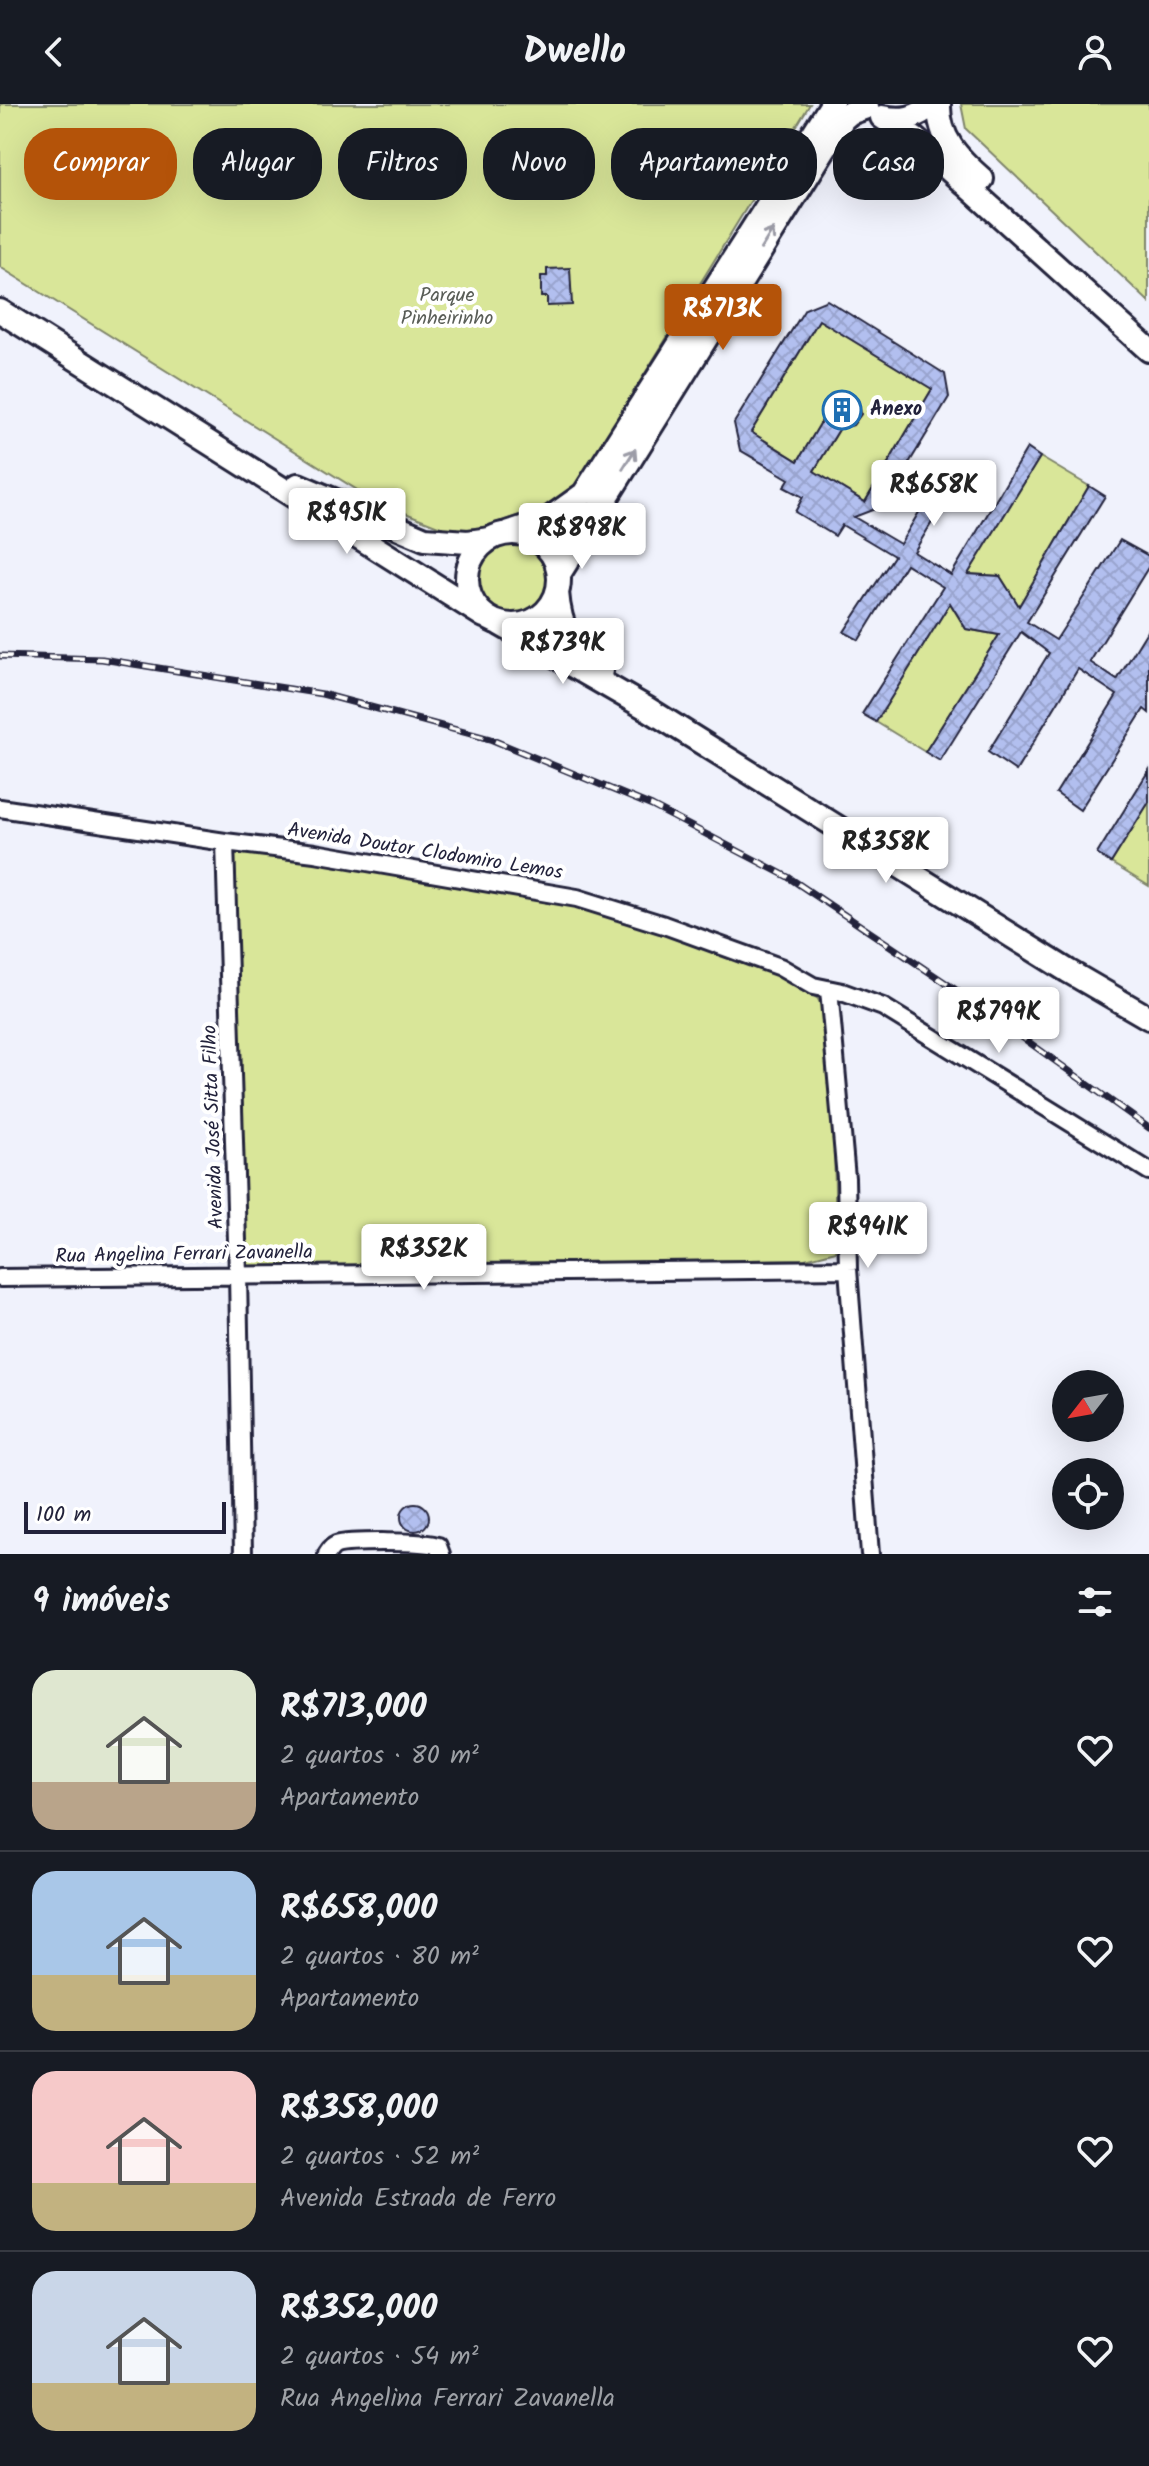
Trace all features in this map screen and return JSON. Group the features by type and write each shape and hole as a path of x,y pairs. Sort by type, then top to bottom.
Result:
{"main road":[{"path":"832,104 584,494 549,519 498,536 476,550 468,567 467,585 472,602 492,620 518,625 536,620 549,608 558,583 843,119 850,113 871,109 899,120 916,116 932,104"},
{"path":"939,104 944,138 960,160 1149,330"},
{"path":"871,109 915,139 1149,350"},
{"path":"0,311 492,620 648,709 1068,971 1149,1018"},
{"path":"234,457 425,539 468,542 525,534 541,543 553,556 559,616 568,639 648,709"}],"street":[{"name":"Avenida Doutor Clodomiro Lemos","path":"0,808 315,853 577,898 619,909 780,967 813,986 883,1007 1149,1171"},
{"name":"Avenida José Sitta Filho","path":"225,842 243,1554"},
{"path":"829,990 846,1178 848,1269 870,1554"},
{"name":"Rua Angelina Ferrari Zavanella","path":"0,1278 848,1269"},
{"path":"327,1554 330,1549 342,1544 418,1542 438,1546 441,1554"}],"green space":[{"name":"Parque Pinheirinho","path":"0,104 810,104 795,128 611,128 611,200 751,200 573,491 547,506 483,527 451,531 375,501 0,267"},
{"path":"961,104 1149,104 1149,302 966,129"},
{"path":"819,320 932,389 865,502 814,471 840,428 853,425 861,414 858,400 847,392 832,394 824,405 824,417 798,461 751,432"},
{"path":"1040,457 1089,486 1019,606 1000,576 968,574"},
{"path":"512,541 526,544 538,552 546,564 549,578 546,592 538,604 526,612 512,615 498,612 486,604 478,592 475,578 478,564 486,552 498,544"},
{"path":"950,603 966,629 999,635 925,752 876,722"},
{"path":"1149,802 1149,886 1111,863"},
{"path":"232,848 313,857 611,910 792,980 818,999 824,1012 834,1138 836,1251 805,1259 242,1268"}],"building":[{"path":"570,268 572,305 547,306 547,297 541,297 541,276 547,276 547,269"},
{"path":"827,300 945,374 949,397 883,506 854,517 900,544 937,482 951,491 914,552 951,575 1027,448 1040,457 968,574 1000,576 1019,606 1089,486 1105,496 1027,622 1056,640 1120,540 1149,556 1149,566 1090,662 1117,680 1149,628 1149,713 1144,709 1080,810 1056,793 1117,695 1078,669 1016,771 988,752 1049,653 1021,632 940,761 925,752 999,635 966,629 950,603 876,722 862,714 943,587 906,564 859,640 844,632 894,556 842,525 835,536 795,512 803,497 784,487 789,479 740,450 734,423 805,309","holes":["819,320 932,389 865,502 814,471 840,428 853,425 861,414 858,400 847,392 832,394 824,405 824,417 798,461 751,432"]},
{"path":"1149,770 1149,802 1111,863 1097,854"},
{"path":"415,1503 425,1507 429,1517 425,1527 415,1531 405,1527 401,1517 405,1507"}],"railway":[{"path":"0,656 102,659 322,694 490,739 652,806 788,877 956,990 1149,1128"}],"place":[{"name":"Anexo","path":"842,410"}]}
